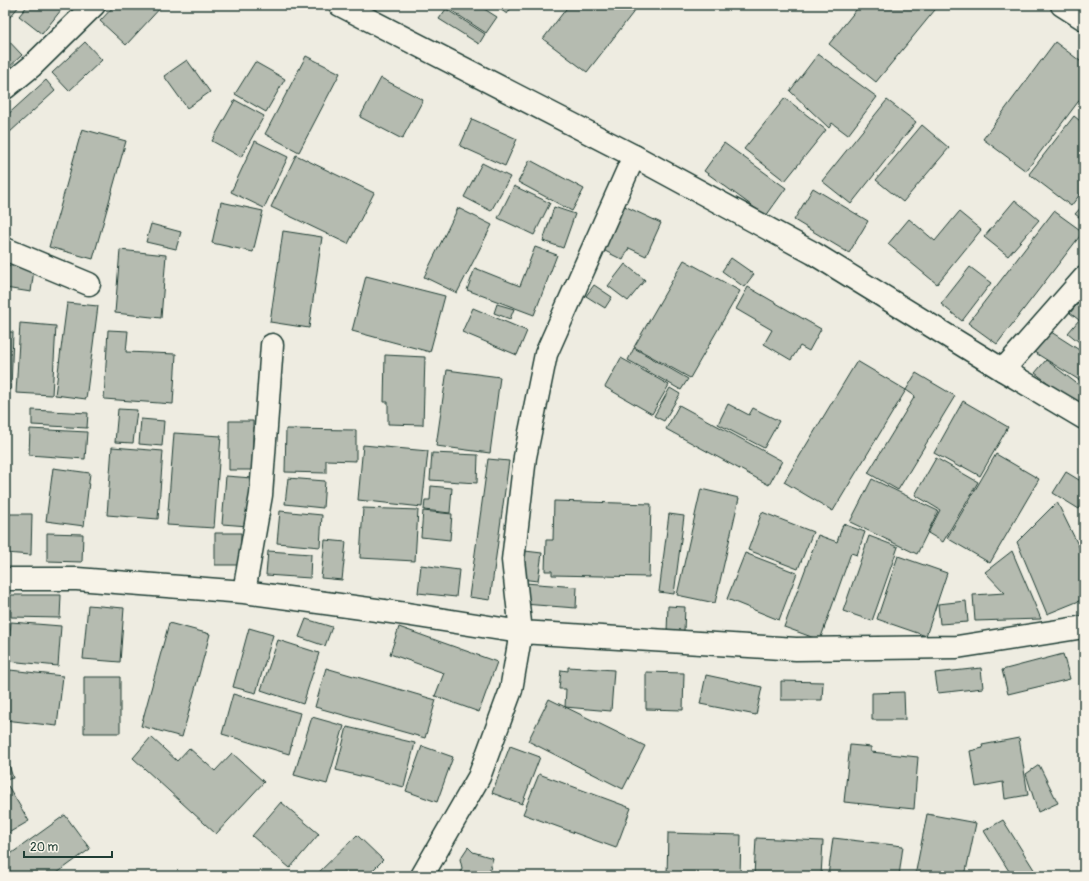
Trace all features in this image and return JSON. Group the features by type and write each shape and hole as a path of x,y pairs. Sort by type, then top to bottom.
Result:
{"street":[{"path":"5,88 32,66 94,5"},
{"path":"340,5 362,10 813,253 1084,418"},
{"path":"1062,5 1084,19"},
{"path":"423,875 479,776 511,690 521,632 513,560 525,457 546,354 634,156"},
{"path":"5,248 89,284"},
{"path":"1003,370 1084,278"},
{"path":"244,592 261,495 272,345"},
{"path":"5,580 78,580 244,592 406,614 521,632 796,649 957,647 1084,627"}],"building":[{"path":"5,5 20,5 5,23"},
{"path":"28,5 65,5 42,34 19,16"},
{"path":"115,5 163,5 126,45 100,21"},
{"path":"447,5 478,5 497,17 486,33 446,7"},
{"path":"494,5 513,5 507,14"},
{"path":"569,5 639,5 587,72 543,39"},
{"path":"860,5 939,5 876,82 829,44"},
{"path":"446,9 485,34 479,44 439,19"},
{"path":"5,37 22,55 5,71"},
{"path":"85,42 102,60 69,91 52,73"},
{"path":"1055,42 1084,64 1084,94 1026,171 983,139"},
{"path":"818,54 877,97 848,135 832,123 829,128 790,91"},
{"path":"306,56 340,73 299,152 265,134"},
{"path":"187,60 210,92 187,108 164,76"},
{"path":"255,62 285,79 266,112 235,94"},
{"path":"381,78 423,100 402,139 360,117"},
{"path":"46,80 55,91 9,133 5,129 5,117"},
{"path":"785,98 826,130 785,181 744,149"},
{"path":"235,100 264,116 241,157 212,141"},
{"path":"887,100 916,122 851,204 822,181"},
{"path":"1074,116 1084,124 1084,189 1071,206 1029,174"},
{"path":"472,119 517,139 505,166 460,146"},
{"path":"922,125 949,148 903,202 876,180"},
{"path":"82,129 126,141 93,259 49,247"},
{"path":"255,141 288,157 264,208 231,192"},
{"path":"724,143 786,188 766,216 704,171"},
{"path":"296,155 374,193 348,244 271,207"},
{"path":"530,160 584,189 572,211 518,182"},
{"path":"482,163 510,177 491,211 464,197"},
{"path":"514,186 550,203 534,235 498,218"},
{"path":"813,188 868,221 849,253 794,220"},
{"path":"1015,200 1039,220 1008,256 984,237"},
{"path":"221,202 263,211 253,252 212,243"},
{"path":"618,203 661,223 646,256 629,248 623,260 597,247"},
{"path":"1084,204 1084,221 1075,214"},
{"path":"554,207 575,214 563,248 543,241"},
{"path":"458,208 492,225 457,293 424,277"},
{"path":"1054,211 1083,232 997,344 968,323"},
{"path":"959,212 981,230 937,284 888,244 909,219 935,241"},
{"path":"151,224 181,232 176,249 146,242"},
{"path":"283,231 322,237 309,328 270,322"},
{"path":"535,247 557,255 534,315 467,290 475,268 520,286"},
{"path":"120,250 166,255 161,318 115,313"},
{"path":"731,258 754,274 744,287 722,271"},
{"path":"684,260 740,291 690,378 634,347"},
{"path":"625,264 645,280 628,301 608,286"},
{"path":"5,265 34,269 31,292 5,288"},
{"path":"970,267 991,283 962,321 941,304"},
{"path":"366,276 445,296 430,352 352,331"},
{"path":"594,285 612,297 605,308 586,296"},
{"path":"748,287 821,329 809,351 800,346 791,360 764,344 772,330 736,309"},
{"path":"1084,296 1084,346 1068,333 1079,320 1070,313"},
{"path":"67,303 98,306 86,399 55,395"},
{"path":"497,304 514,309 510,319 494,313"},
{"path":"473,308 527,331 517,355 462,332"},
{"path":"20,323 56,326 52,395 16,393"},
{"path":"108,330 128,331 126,352 176,354 173,404 104,399"},
{"path":"1048,330 1084,353 1084,383 1034,352"},
{"path":"5,332 13,332 11,390 5,389"},
{"path":"634,348 688,379 681,390 628,360"},
{"path":"385,355 425,357 423,425 388,424 388,402 384,402"},
{"path":"621,358 669,385 652,414 605,387"},
{"path":"1046,360 1084,389 1084,402 1080,407 1035,373"},
{"path":"857,361 906,390 833,511 784,482"},
{"path":"447,370 500,377 490,453 436,446"},
{"path":"916,373 955,396 898,490 868,473 915,396 906,390"},
{"path":"670,388 680,394 664,421 654,416"},
{"path":"963,401 1008,427 980,476 962,466 961,468 934,453"},
{"path":"728,404 749,415 753,408 779,421 764,448 718,424"},
{"path":"679,405 782,461 769,485 666,429"},
{"path":"118,409 137,410 133,443 115,442"},
{"path":"32,410 88,413 87,428 32,425"},
{"path":"141,419 164,421 162,446 139,444"},
{"path":"229,421 253,421 253,470 229,470"},
{"path":"30,429 87,432 85,459 29,455"},
{"path":"286,429 356,430 356,461 326,460 326,473 285,472"},
{"path":"174,433 221,436 214,528 167,525"},
{"path":"363,445 428,451 422,507 358,500"},
{"path":"112,447 163,451 158,519 107,515"},
{"path":"432,453 478,455 477,483 430,480"},
{"path":"996,454 1039,479 990,563 947,538"},
{"path":"936,458 978,482 943,542 928,533 940,510 915,495"},
{"path":"488,459 509,461 490,600 469,597"},
{"path":"53,468 90,473 84,526 46,521"},
{"path":"1066,472 1084,483 1084,500 1079,509 1053,493"},
{"path":"226,476 252,478 248,526 222,524"},
{"path":"288,478 325,481 323,508 285,504"},
{"path":"872,479 938,511 917,554 850,522"},
{"path":"431,486 452,488 450,513 424,510 425,500 430,500"},
{"path":"701,489 739,498 715,603 677,595"},
{"path":"554,501 651,504 649,577 552,575 552,571 545,571 546,540 553,540"},
{"path":"1057,502 1084,557 1084,599 1047,614 1017,542"},
{"path":"363,508 418,510 415,561 360,558"},
{"path":"280,511 322,515 320,547 277,543"},
{"path":"423,511 452,514 450,540 421,537"},
{"path":"762,512 813,532 798,569 748,550"},
{"path":"5,514 32,514 31,555 5,553"},
{"path":"669,514 684,516 674,594 659,592"},
{"path":"843,524 865,532 857,555 851,553 820,640 784,627 818,535 837,542"},
{"path":"47,533 83,534 82,562 47,561"},
{"path":"215,533 241,533 241,565 215,565"},
{"path":"869,536 898,547 872,621 843,611"},
{"path":"325,540 346,542 342,580 321,578"},
{"path":"268,551 311,554 310,578 266,575"},
{"path":"525,551 542,553 538,581 520,579"},
{"path":"1012,551 1041,619 975,621 973,595 1005,593 985,572"},
{"path":"745,553 797,573 779,620 727,599"},
{"path":"898,556 947,573 926,636 877,619"},
{"path":"421,565 459,570 456,597 418,593"},
{"path":"525,583 577,587 576,608 523,604"},
{"path":"11,595 61,595 60,618 11,617"},
{"path":"966,601 968,622 940,624 938,604"},
{"path":"88,605 124,608 120,662 83,659"},
{"path":"668,606 685,607 684,631 667,631"},
{"path":"306,619 332,627 325,646 299,637"},
{"path":"11,622 61,626 58,666 8,661"},
{"path":"169,623 210,634 182,737 141,726"},
{"path":"399,627 497,662 479,712 435,696 444,673 390,654"},
{"path":"249,628 273,635 256,693 233,687"},
{"path":"278,640 319,653 303,704 261,690"},
{"path":"1063,654 1070,679 1008,694 1002,670"},
{"path":"568,667 614,670 611,711 565,707 566,689 559,689 561,670 568,671"},
{"path":"326,668 436,700 425,738 315,707"},
{"path":"981,668 983,688 938,693 935,673"},
{"path":"10,670 63,676 57,726 5,720"},
{"path":"646,672 684,673 683,710 646,709"},
{"path":"706,675 762,687 756,715 700,704"},
{"path":"84,677 120,677 120,733 84,733"},
{"path":"781,681 823,682 822,700 781,700"},
{"path":"904,692 905,720 872,720 872,693"},
{"path":"233,694 300,713 289,754 222,734"},
{"path":"549,699 645,746 623,789 528,741"},
{"path":"312,717 344,726 327,784 294,775"},
{"path":"347,727 415,743 404,787 336,770"},
{"path":"151,737 177,761 189,748 215,771 232,753 264,782 216,834 133,758"},
{"path":"1019,738 1028,795 1005,799 1003,782 976,787 970,751 983,748 982,745"},
{"path":"850,745 871,747 871,752 918,757 914,809 844,802"},
{"path":"422,746 453,757 437,802 406,791"},
{"path":"510,746 540,757 522,804 492,793"},
{"path":"5,752 13,778 5,780"},
{"path":"1039,765 1058,803 1038,812 1026,774"},
{"path":"539,774 631,808 616,848 523,814"},
{"path":"8,786 29,821 5,835 5,788"},
{"path":"281,802 319,834 290,868 252,836"},
{"path":"927,814 976,823 965,876 915,876"},
{"path":"65,815 90,849 53,876 5,876 5,858"},
{"path":"1003,820 1038,876 1012,876 984,831"},
{"path":"668,833 741,835 740,876 667,876"},
{"path":"357,835 383,860 367,876 315,876"},
{"path":"756,838 823,841 821,876 754,876"},
{"path":"833,838 903,846 899,876 828,876"},
{"path":"468,847 473,852 493,858 488,876 459,876 462,868 460,859"}]}
